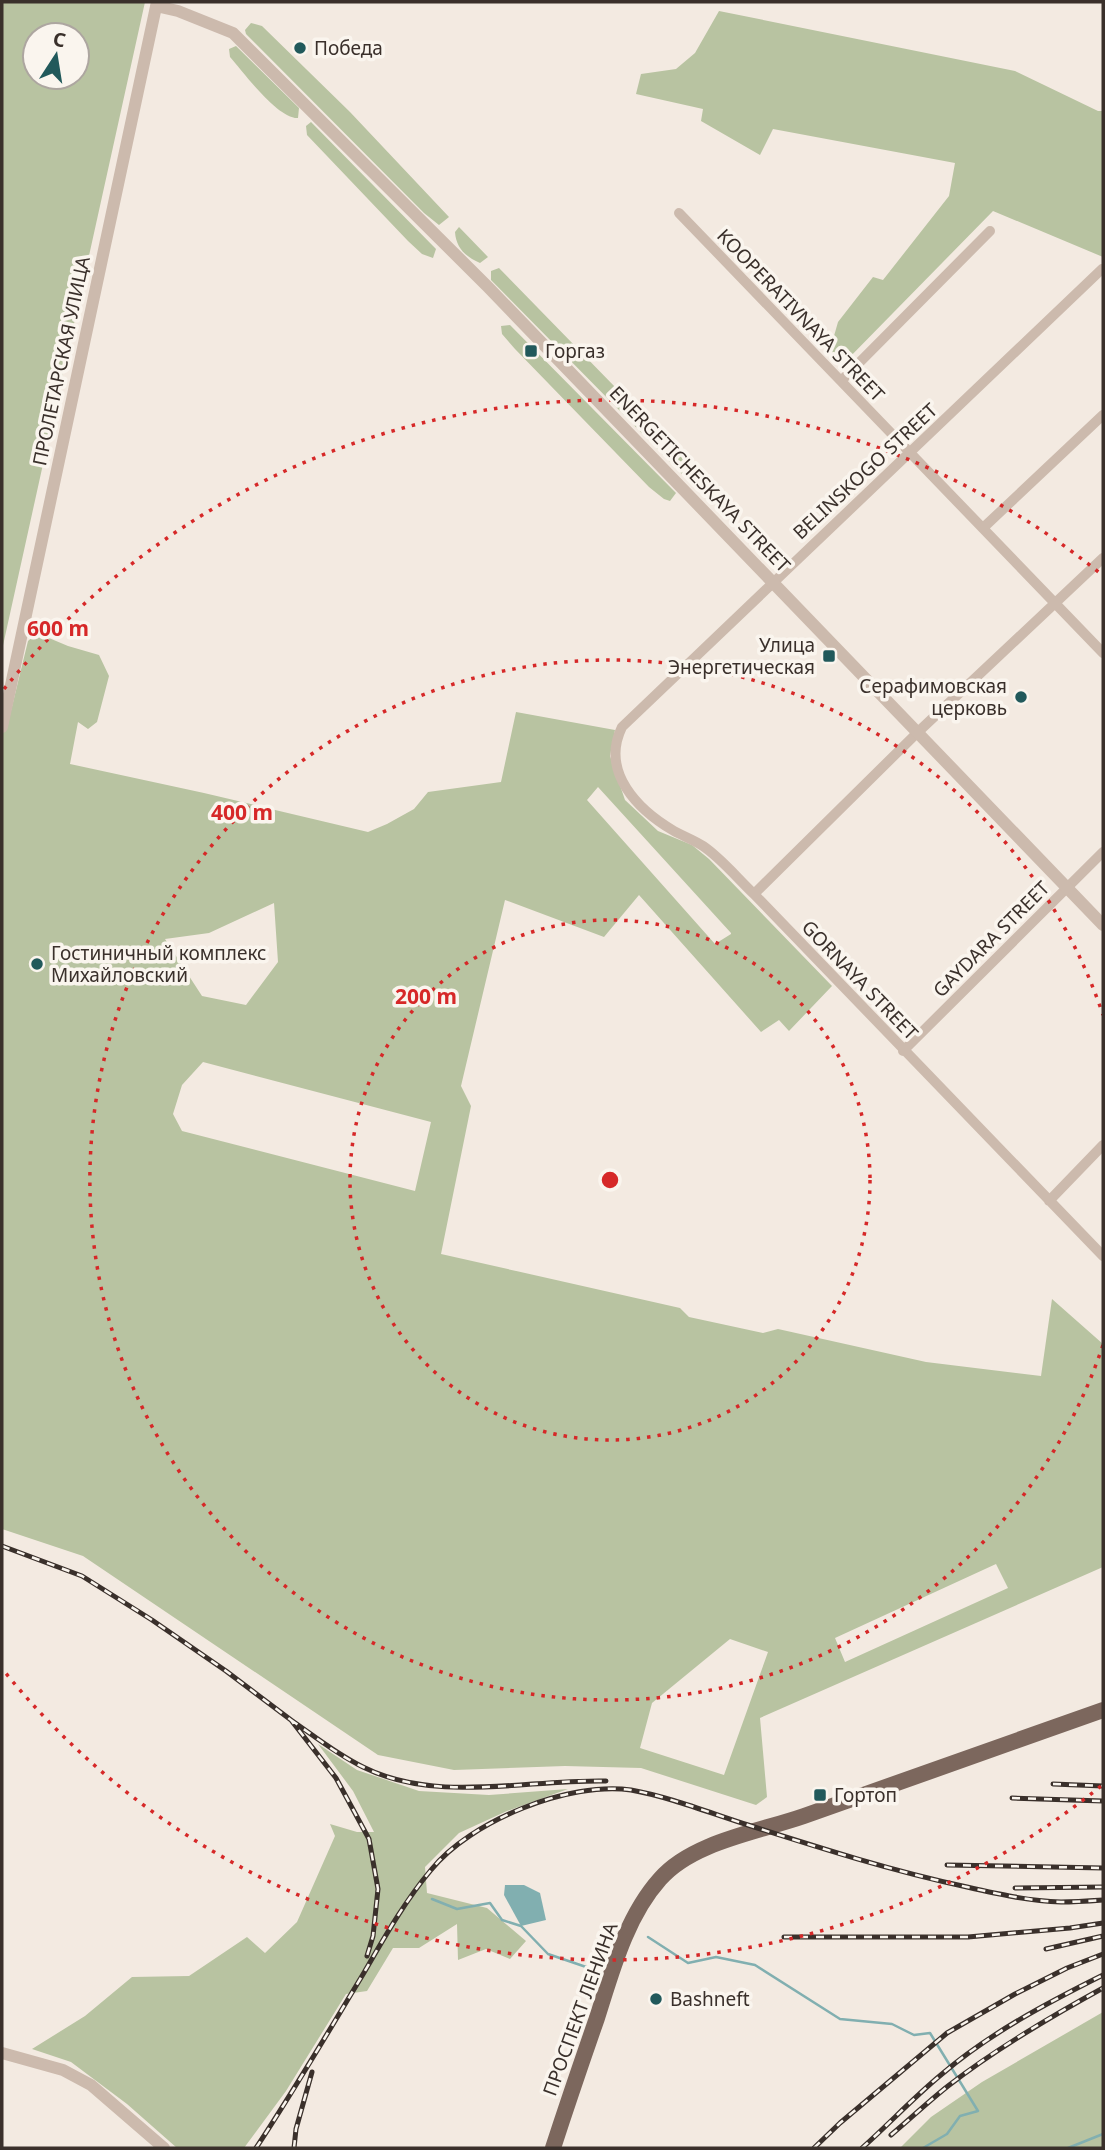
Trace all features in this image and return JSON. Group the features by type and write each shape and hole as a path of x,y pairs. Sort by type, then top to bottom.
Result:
{"main road":[{"name":"ПРОСПЕКТ ЛЕНИНА","path":"553,2148 615,1962 628,1931 647,1895 674,1866 693,1854 1103,1710"}],"street":[{"name":"ENERGETICHESKAYA STREET","path":"157,4 233,33 488,287 1103,925"},
{"name":"ПРОЛЕТАРСКАЯ УЛИЦА","path":"2,727 157,4"},
{"name":"KOOPERATIVNAYA STREET","path":"679,213 1103,653"},
{"path":"841,381 990,231"},
{"name":"BELINSKOGO STREET","path":"622,727 1102,269"},
{"path":"983,528 1103,415"},
{"path":"754,894 918,732 1103,558"},
{"name":"GORNAYA STREET","path":"622,727 617,738 617,766 625,788 642,808 673,830 704,846 754,894 1103,1256"},
{"name":"GAYDARA STREET","path":"903,1051 1103,852"},
{"path":"1049,1201 1103,1145"},
{"path":"2,2053 63,2070 91,2085 164,2148"}],"green space":[{"path":"2,2 145,2 2,650"},
{"path":"719,11 1015,71 1103,111 1103,257 993,211 843,364 830,350 838,322 873,277 883,280 949,196 955,163 773,129 760,155 701,121 703,109 636,94 641,74 676,69 695,53"},
{"path":"251,23 262,26 350,112 449,217 439,225 424,213 246,34 245,30"},
{"path":"236,46 299,108 298,118 281,111 252,84 230,57 229,49"},
{"path":"311,122 436,249 433,258 422,254 408,241 307,135 306,126"},
{"path":"459,227 488,257 480,263 463,251 457,243 455,232"},
{"path":"499,268 695,469 690,478 683,475 491,280 491,271"},
{"path":"510,325 676,493 670,501 649,487 515,349 502,334 501,326"},
{"path":"37,633 99,655 109,676 97,722 88,729 78,722 70,764 368,832 414,809 428,792 501,782 516,712 615,730 610,756 625,800 658,831 692,845 709,859 832,986 789,1031 779,1020 761,1032 639,895 604,937 505,900 461,1086 471,1106 441,1254 680,1308 689,1317 763,1333 778,1329 926,1362 1041,1376 1052,1299 1103,1344 1103,1567 760,1718 767,1797 756,1805 641,1768 565,1766 454,1770 378,1755 83,1556 2,1529 2,726 7,727 28,641","holes":["598,787 731,934 715,944 587,800","274,903 278,962 246,1005 202,996 165,939 209,933","203,1062 431,1122 415,1191 182,1131 173,1114 182,1085","996,1564 1008,1588 845,1662 835,1638","730,1639 768,1652 724,1775 640,1748 652,1703"]},
{"path":"318,1744 357,1770 419,1791 489,1795 568,1789 507,1811 459,1833 425,1867 427,1893 487,1908 526,1941 510,1959 486,1949 458,1960 457,1924 419,1948 393,1948 367,1991 346,1994 286,2091 244,2148 177,2148 127,2104 71,2062 32,2049 85,2016 132,1977 189,1976 247,1937 265,1953 297,1922 335,1836 330,1824 357,1832 374,1832 353,1791"},
{"path":"1103,2012 1103,2148 900,2148 931,2117 982,2082"}],"water":[{"path":"505,1885 524,1885 540,1893 546,1920 521,1926 504,1895"}],"waterway":[{"path":"432,1899 457,1909 490,1903 502,1920 521,1926 548,1954 592,1969"},
{"path":"648,1937 688,1963 716,1957 755,1965 840,2019 892,2024 914,2035 930,2033 978,2111 960,2116 947,2134 923,2148"},
{"path":"1068,2148 1103,2134"}],"railway":[{"path":"2,1546 82,1576 152,1620 291,1720 336,1778 369,1839 378,1889 373,1936 367,1956"},
{"path":"291,1720 363,1767 391,1778 421,1785 483,1787 606,1781"},
{"path":"1053,1784 1103,1786"},
{"path":"256,2148 394,1922 431,1870 448,1852 470,1836 522,1808 551,1798 606,1789 631,1790 675,1801 856,1859 939,1881 1037,1900 1103,1900"},
{"path":"1012,1798 1103,1801"},
{"path":"947,1865 1103,1868"},
{"path":"1015,1888 1103,1887"},
{"path":"784,1937 968,1937 1103,1923"},
{"path":"1046,1949 1103,1936"},
{"path":"814,2148 947,2033 1015,1994 1067,1968 1103,1954"},
{"path":"862,2148 960,2059 999,2032 1103,1975"},
{"path":"891,2135 948,2086 985,2059 1103,1988"},
{"path":"294,2148 296,2129 312,2072"}],"place":[{"name":"Победа","path":"300,48"},
{"name":"Горгаз","path":"531,351"},
{"name":"Улица Энергетическая","path":"829,656"},
{"name":"Серафимовская церковь","path":"1021,697"},
{"name":"Гостиничный комплекс Михайловский","path":"37,964"},
{"name":"Гортоп","path":"820,1795"},
{"name":"Bashneft","path":"656,1999"}]}
